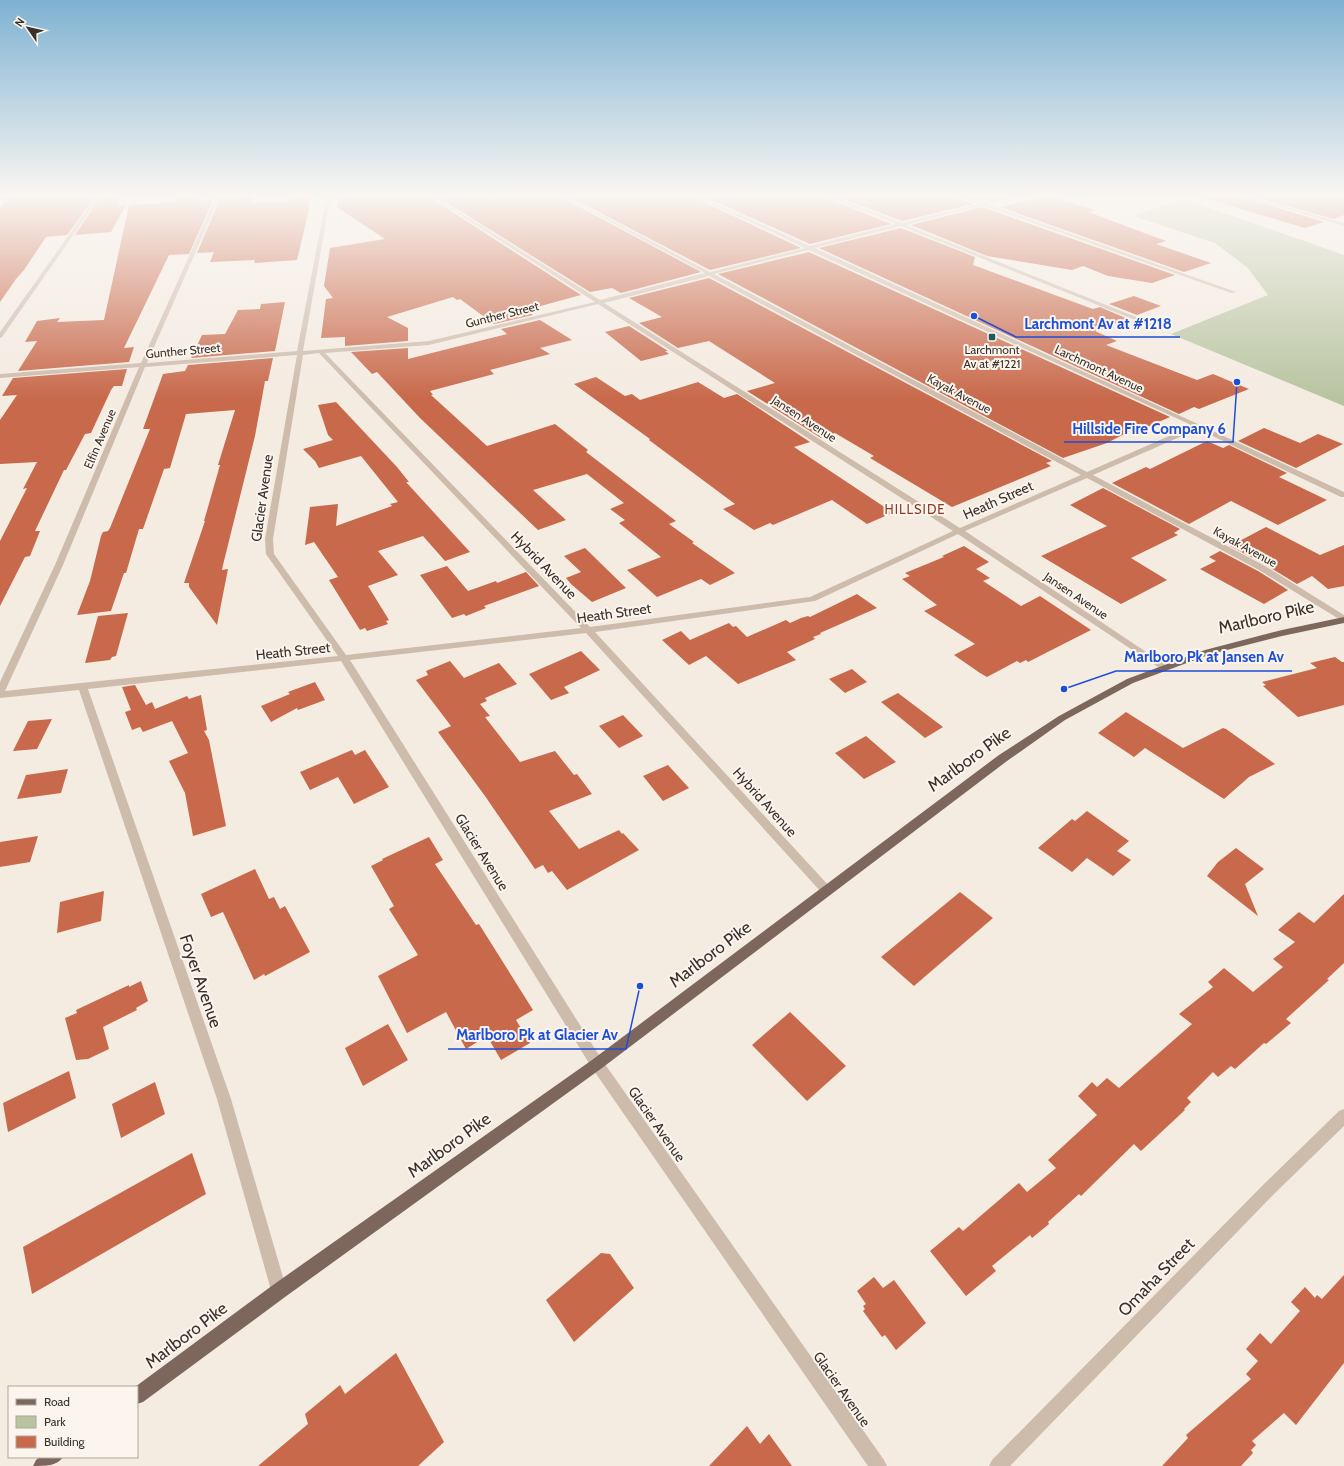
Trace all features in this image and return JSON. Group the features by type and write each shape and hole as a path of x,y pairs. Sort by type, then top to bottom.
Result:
{"main road":[{"name":"Marlboro Pike","path":"138,1395 279,1291 597,1064 1002,758 1062,718 1130,681 1208,652 1344,619"},
{"path":"42,1466 53,1458"}],"street":[{"path":"0,336 30,296 52,262"},
{"name":"Elfin Avenue","path":"0,694 59,565 143,365 189,262"},
{"name":"Glacier Avenue","path":"317,262 300,353 269,548 270,554 344,658 597,1064 878,1466"},
{"name":"Jansen Avenue","path":"537,262 959,531 1164,668"},
{"name":"Kayak Avenue","path":"689,262 1262,568 1344,619"},
{"name":"Gunther Street","path":"0,376 429,343 600,302 750,262"},
{"name":"Larchmont Avenue","path":"843,262 1344,495"},
{"path":"996,262 1157,327"},
{"path":"1149,262 1233,292"},
{"name":"Hybrid Avenue","path":"320,351 588,630 826,890"},
{"name":"Heath Street","path":"0,694 344,658 588,630 812,599 959,531 1198,426"},
{"name":"Foyer Avenue","path":"82,685 224,1099 279,1291"},
{"name":"Omaha Street","path":"998,1466 1270,1188 1344,1116"}],"green space":[{"path":"1241,262 1344,262 1344,406 1171,334 1268,295 1248,268"}],"building":[{"path":"0,262 29,262 16,279 0,302"},
{"path":"117,262 165,262 124,348 134,347 129,362 18,371 37,341 25,342 37,321 60,318 57,322 104,320"},
{"path":"328,262 530,262 581,295 526,310 533,315 494,324 460,299 457,300 453,297 387,317 408,328 408,341 345,346 345,337 321,338 326,299 333,298 324,286"},
{"path":"543,262 683,262 701,272 621,293 612,288 590,292"},
{"path":"695,262 741,262 710,270"},
{"path":"766,262 832,262 1170,417 1136,432 1132,430 1107,443 1063,458 718,274"},
{"path":"850,262 974,262 973,265 1093,309 1100,307 1128,319 1095,331 1117,341 1106,345 1197,380 1213,374 1249,389 1199,409 1194,407 1179,414"},
{"path":"1026,262 1139,262 1175,275 1152,283 1108,276 1083,266 1072,270"},
{"path":"1157,262 1211,263 1184,272"},
{"path":"709,278 1052,461 1046,463 1051,466 952,507 870,458 874,456 835,433 832,434 828,432 821,438 747,391 775,383 709,341 678,348 639,323 662,317 629,298"},
{"path":"1134,296 1161,306 1137,315 1109,304"},
{"path":"285,302 275,351 191,358 202,335 225,334 238,310 260,309 261,304"},
{"path":"540,320 572,340 540,348 550,354 490,370 494,374 430,391 433,395 431,395 487,446 555,424 588,450 586,452 676,521 669,524 694,542 692,543 735,573 710,585 701,579 657,597 627,570 661,557 619,523 625,520 610,509 624,503 587,474 533,490 566,520 538,530 420,418 377,372 372,374 351,352 408,348 408,359 507,334 501,329"},
{"path":"629,326 668,351 665,351 669,354 641,361 605,332"},
{"path":"273,358 268,381 265,381 255,436 223,565 222,570 228,569 217,625 189,587 189,583 184,583 205,521 220,465 218,465 235,410 186,414 170,468 164,469 143,529 139,529 126,573 124,573 111,611 77,615 90,581 101,536 103,532 108,531 110,528 150,429 143,429 163,374 185,371 188,365"},
{"path":"127,369 122,386 114,386 111,390 91,433 85,434 66,470 64,470 35,531 40,531 30,556 25,557 0,606 0,541 27,488 23,489 37,462 0,464 0,420 17,395 2,396 13,378"},
{"path":"596,377 625,396 632,394 640,400 698,382 724,398 737,394 810,442 794,447 892,513 867,524 832,500 773,525 770,523 754,530 723,509 735,504 649,440 650,439 574,384"},
{"path":"336,402 397,467 409,482 406,482 470,552 445,561 423,536 378,551 398,575 368,586 389,620 386,621 388,624 367,631 365,628 360,630 329,580 338,577 314,542 305,545 310,507 338,504 336,526 392,506 390,504 398,502 361,456 319,468 315,461 303,449 333,440 328,435 318,405"},
{"path":"1264,428 1300,443 1318,434 1343,444 1296,468 1238,441"},
{"path":"1207,441 1223,448 1229,445 1287,473 1279,477 1327,500 1278,525 1231,501 1189,524 1112,483 1146,467 1150,469"},
{"path":"1103,488 1180,529 1174,533 1178,535 1131,558 1167,580 1121,604 1041,556 1107,526 1070,505"},
{"path":"1266,527 1320,555 1344,545 1344,586 1328,589 1312,576 1297,584 1266,565 1230,546"},
{"path":"964,546 989,562 976,569 990,578 983,581 1021,606 1040,596 1091,630 1028,662 1026,660 1020,663 1017,661 987,677 980,673 954,655 975,644 924,611 937,605 902,579 910,576 905,573 944,557 942,556"},
{"path":"585,548 626,588 592,602 571,584 566,578 581,572 564,556"},
{"path":"1220,551 1258,571 1288,590 1264,604 1200,569 1216,561 1209,557"},
{"path":"447,566 468,591 496,581 497,583 526,572 539,586 484,606 486,608 466,616 464,614 452,618 420,575"},
{"path":"857,594 877,608 820,633 821,634 813,637 815,639 787,652 796,660 738,684 706,656 689,665 662,640 681,631 690,640 729,623 733,627 736,626 747,637 786,620 790,623 801,618 808,616 810,617"},
{"path":"128,613 116,656 112,657 110,660 85,663 98,616"},
{"path":"581,651 600,670 564,687 569,693 551,700 529,674"},
{"path":"1335,657 1344,662 1344,705 1298,717 1263,686 1266,685 1262,682 1317,668 1310,663"},
{"path":"450,661 464,678 499,663 517,684 485,698 487,701 480,704 490,716 485,717 520,762 555,751 574,775 577,774 592,794 549,811 579,849 619,830 639,850 567,890 552,871 548,873 543,865 535,869 485,796 438,732 451,726 416,680 428,675 426,671"},
{"path":"852,669 867,682 845,693 829,679"},
{"path":"315,682 325,700 298,710 297,708 271,722 261,706 290,694 288,692"},
{"path":"135,685 146,705 152,702 155,709 187,696 189,699 201,695 207,730 204,731 209,740 226,826 193,836 185,793 169,761 188,753 172,721 143,732 140,727 132,730 125,712 131,710 122,687"},
{"path":"898,693 943,727 925,738 881,702"},
{"path":"1126,712 1183,748 1223,728 1226,729 1275,764 1249,777 1224,799 1145,748 1134,757 1098,733"},
{"path":"623,715 643,736 619,748 599,726"},
{"path":"52,719 37,749 13,751 28,721"},
{"path":"866,736 896,762 864,779 835,753"},
{"path":"352,750 355,755 365,750 389,787 354,804 338,777 310,790 300,772"},
{"path":"668,765 689,788 663,801 643,776"},
{"path":"68,769 61,793 17,799 26,775"},
{"path":"1087,811 1129,841 1117,851 1131,860 1113,876 1087,858 1072,872 1038,848 1072,819 1075,821"},
{"path":"38,836 30,862 0,867 0,842"},
{"path":"429,837 443,860 435,864 476,925 479,924 533,1010 516,1020 530,1043 501,1060 487,1036 466,1049 446,1012 407,1033 378,976 418,955 389,909 394,906 371,866 383,860 382,859"},
{"path":"1236,848 1264,869 1245,884 1258,916 1207,876 1218,862"},
{"path":"255,869 269,899 274,897 280,909 285,906 310,952 265,976 264,974 254,980 223,912 211,917 201,894"},
{"path":"104,891 101,921 57,933 60,902"},
{"path":"960,892 993,918 914,986 881,957"},
{"path":"1344,894 1344,963 1327,979 1329,980 1286,1019 1291,1023 1266,1044 1264,1043 1235,1069 1231,1066 1218,1077 1213,1072 1187,1098 1191,1102 1184,1109 1185,1110 1141,1151 1134,1144 1081,1196 1079,1194 1048,1222 1049,1224 1032,1238 1030,1235 992,1266 996,1271 966,1296 930,1251 959,1227 963,1231 1019,1183 1027,1192 1056,1168 1048,1160 1097,1115 1078,1096 1092,1082 1097,1087 1107,1078 1119,1088 1192,1024 1179,1014 1213,987 1208,982 1224,968 1253,992 1283,967 1273,959 1295,942 1278,930 1299,912 1314,923"},
{"path":"141,981 148,1001 136,1008 137,1010 103,1027 109,1049 88,1059 76,1060 65,1018 77,1013 76,1010 129,985 129,987"},
{"path":"790,1012 846,1066 807,1101 752,1045"},
{"path":"388,1024 408,1060 363,1086 345,1048"},
{"path":"69,1071 76,1098 8,1132 3,1103"},
{"path":"155,1082 165,1114 121,1138 112,1104"},
{"path":"192,1153 206,1194 32,1294 23,1247"},
{"path":"601,1253 610,1254 634,1288 574,1342 546,1300"},
{"path":"1344,1275 1344,1363 1296,1425 1284,1413 1252,1441 1256,1445 1251,1450 1253,1453 1241,1466 1162,1466 1188,1438 1186,1435 1251,1379 1246,1374 1258,1361 1246,1349 1260,1333 1271,1344 1300,1311 1291,1302 1305,1287 1315,1298 1317,1295 1322,1299"},
{"path":"874,1277 883,1288 894,1280 926,1323 896,1350 885,1335 882,1337 863,1311 865,1309 863,1306 866,1304 857,1291"},
{"path":"396,1353 444,1442 418,1466 258,1466 308,1424 305,1414 340,1385 345,1394"},
{"path":"747,1426 760,1444 769,1434 792,1466 709,1466"}],"place":[{"name":"Larchmont Av at #1218","path":"974,316"},
{"name":"Larchmont Av at #1221","path":"992,337"},
{"name":"Hillside Fire Company 6","path":"1237,382"},
{"name":"Marlboro Pk at Jansen Av","path":"1064,689"},
{"name":"Marlboro Pk at Glacier Av","path":"640,986"}],"district":[{"name":"HILLSIDE","path":"915,509"}]}
